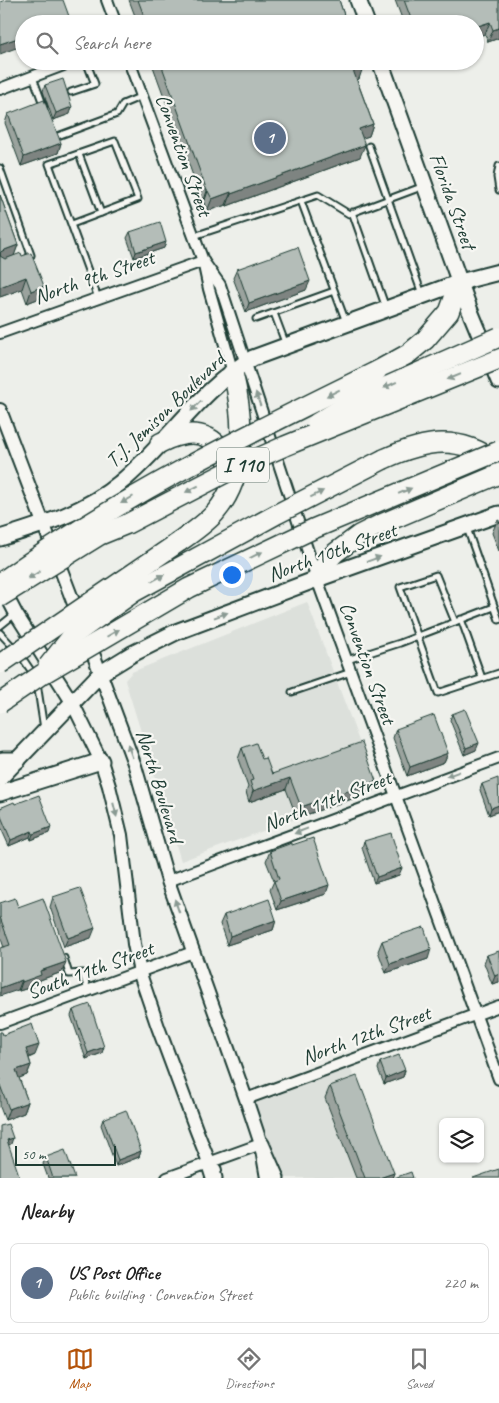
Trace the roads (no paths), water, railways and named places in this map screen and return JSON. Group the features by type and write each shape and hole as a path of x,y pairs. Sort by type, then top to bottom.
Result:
{"highway":[{"path":"0,583 106,512 134,496 408,354 425,340 449,312 460,282"},
{"path":"258,458 354,401 499,337"},
{"name":"I 110","path":"0,597 100,535 128,524 200,485 258,458 499,359"},
{"path":"0,664 179,542 216,512 232,483 238,460 241,431 238,396 239,368"},
{"path":"160,443 184,433 206,437 214,441 225,454 230,466 232,483"},
{"path":"40,675 72,636 134,592 277,514 384,459 419,445 440,442 452,443 475,450 499,464"},
{"path":"0,703 40,675 189,588 313,529 499,451"},
{"path":"317,579 335,552 353,539 378,525 499,474"}],"main road":[{"path":"358,0 364,15"},
{"name":"Florida Street","path":"383,70 460,282 499,381"},
{"path":"460,282 499,272"},
{"name":"T.J. Jemison Boulevard","path":"7,536 85,507 107,494 126,478 204,398 239,368 287,345 460,282"},
{"name":"North 10th Street","path":"0,778 101,673 132,654 176,632 499,514"},
{"path":"0,762 3,760 18,760"},
{"path":"0,793 101,761"},
{"path":"261,1144 276,1178"},
{"path":"209,1162 214,1178"}],"street":[{"path":"107,0 113,15"},
{"path":"0,89 51,70"},
{"name":"Convention Street","path":"132,70 203,261 209,289 352,672 499,1080"},
{"name":"Convention Street","path":"203,261 220,285 239,368"},
{"name":"North 9th Street","path":"0,332 203,261"},
{"name":"North Boulevard","path":"0,410 135,766 168,881 261,1144 267,1178"},
{"path":"0,583 16,614 72,702 101,761 121,835 134,944 140,972 165,1049 209,1162 220,1178"},
{"name":"North 11th Street","path":"168,881 396,794 499,758"},
{"name":"South 11th Street","path":"0,1023 193,952"},
{"name":"North 12th Street","path":"246,1099 499,1006"},
{"path":"167,1178 261,1144"}],"lane":[{"path":"71,92 95,84 90,70"},
{"path":"33,77 46,112"},
{"path":"52,128 55,137 117,114 123,104 142,96"},
{"path":"72,224 138,199 114,141 50,164 98,298"},
{"path":"369,146 422,295"},
{"path":"79,154 100,213"},
{"path":"499,166 497,177 499,190"},
{"path":"0,168 31,254 24,258"},
{"path":"194,236 318,195 349,214 425,186"},
{"path":"301,201 346,323"},
{"path":"352,212 386,308"},
{"path":"256,319 334,291"},
{"path":"274,313 287,345"},
{"path":"466,526 499,620"},
{"path":"454,622 436,575 400,587 438,693 499,673"},
{"path":"347,660 494,607"},
{"path":"0,626 16,614"},
{"path":"462,619 482,678"},
{"path":"0,633 27,663 34,676 40,699 44,732"},
{"path":"292,692 352,672"},
{"path":"62,953 69,974 83,973 88,991"}],"place":[{"name":"US Post Office","path":"270,138"}]}
